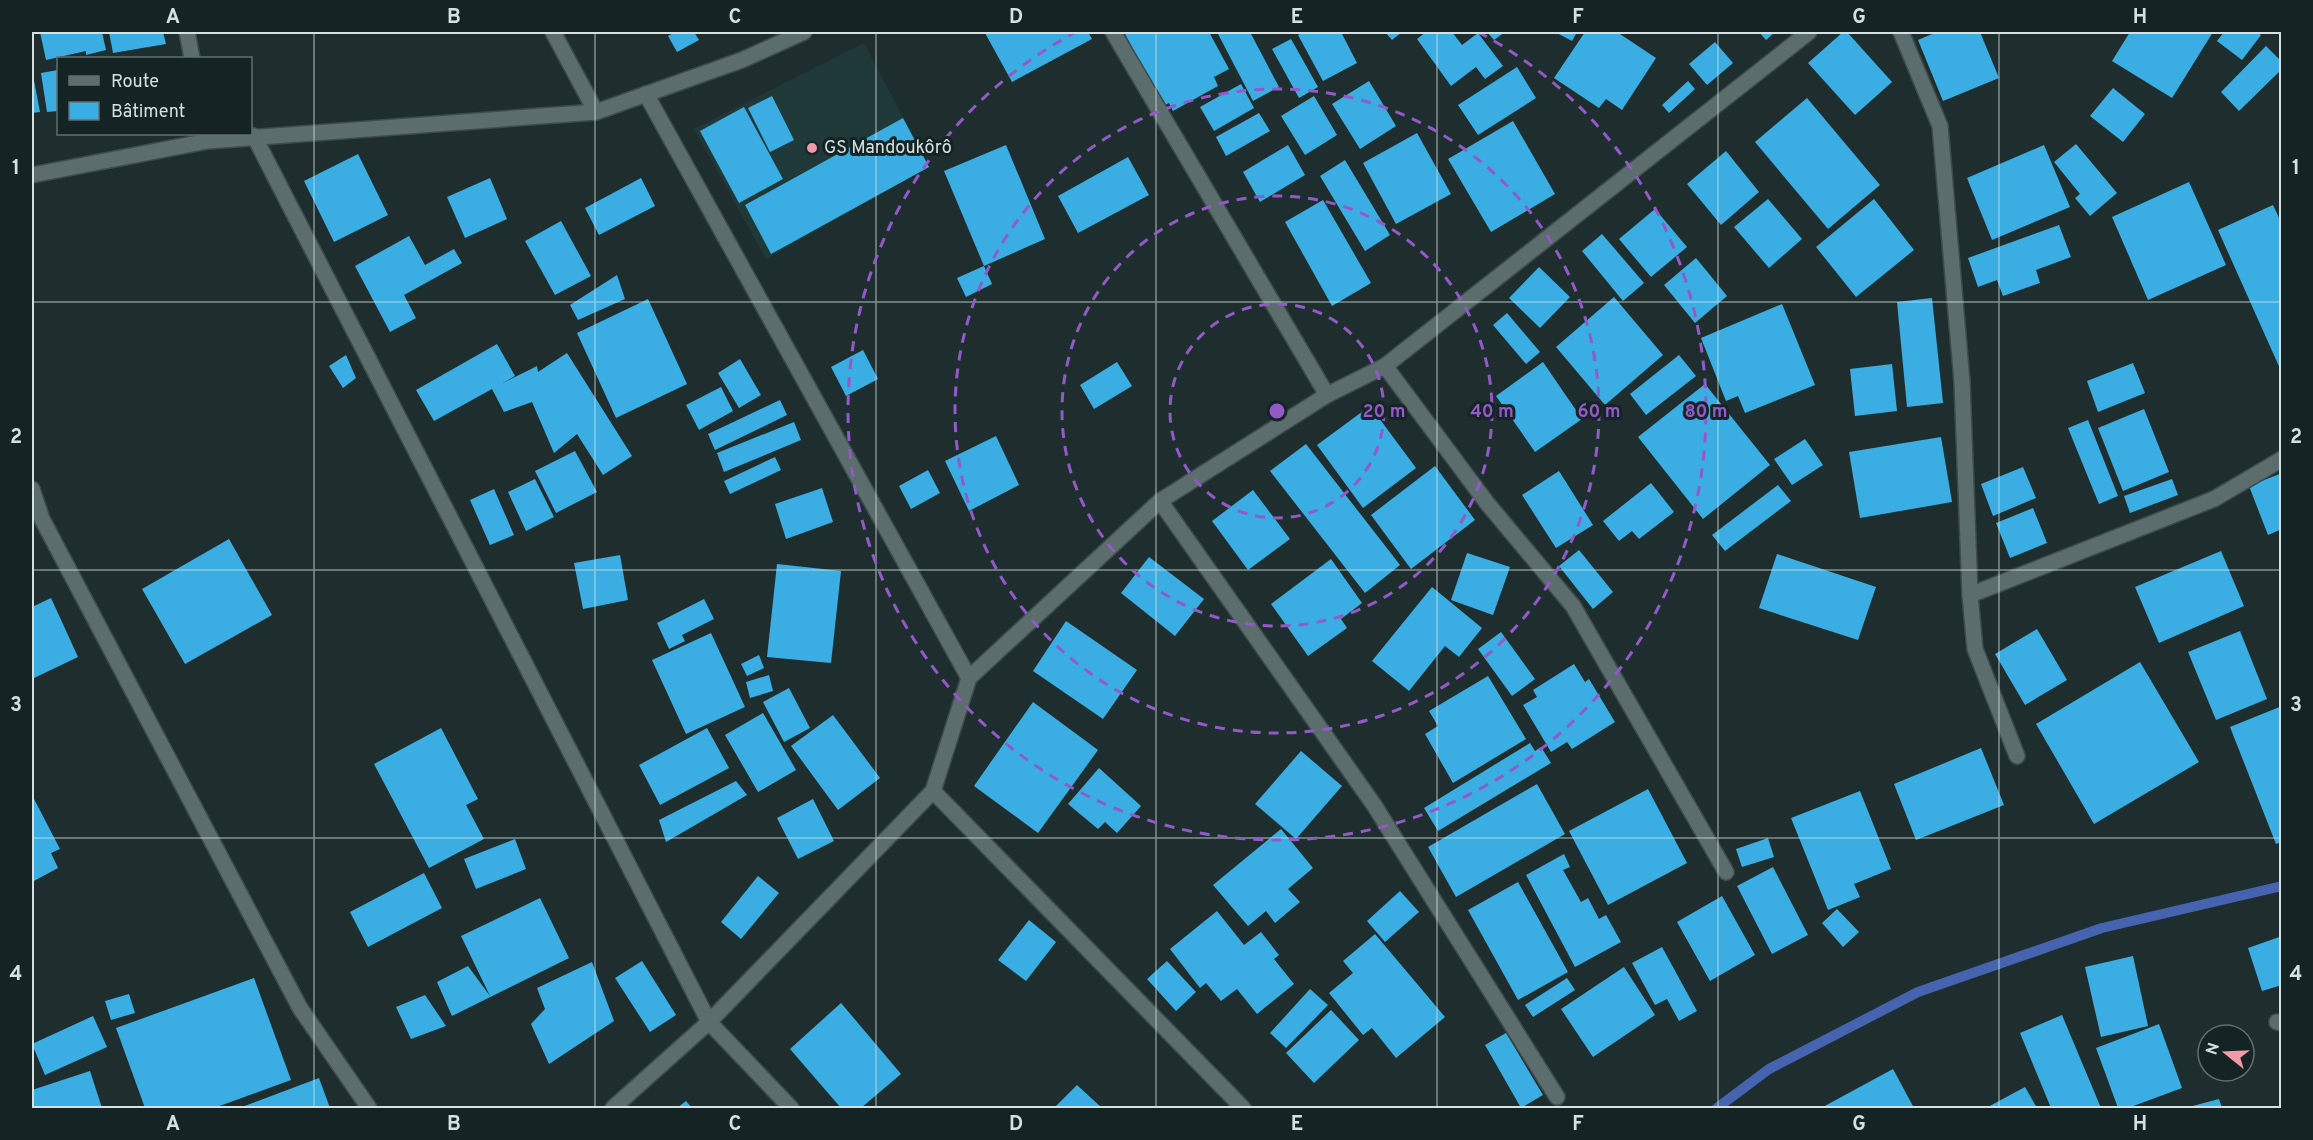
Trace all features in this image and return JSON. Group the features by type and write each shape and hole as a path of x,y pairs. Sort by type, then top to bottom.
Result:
{"street":[{"path":"187,32 192,57"},
{"path":"553,32 596,112"},
{"path":"32,175 207,137 254,136 596,112 742,60 804,32"},
{"path":"1113,32 1327,395"},
{"path":"613,1108 709,1022 933,791 969,678 1161,501 1327,395 1385,366 1809,32"},
{"path":"1901,32 1940,126 1962,382 1970,595 1975,649 2017,756"},
{"path":"646,94 969,678"},
{"path":"254,136 709,1022 791,1108"},
{"path":"1385,366 1487,504 1573,606 1726,872"},
{"path":"1970,595 2214,500 2282,459"},
{"path":"32,489 42,519 300,1008 369,1108"},
{"path":"1161,501 1374,805 1557,1097"},
{"path":"933,791 1243,1108"}],"shaded area":[{"name":"GS Mandoukôrô","path":"864,43 929,167 766,259 694,129"}],"building":[{"path":"40,32 102,32 106,50 86,55 86,51 46,60"},
{"path":"109,32 163,32 166,44 113,53"},
{"path":"675,32 694,32 699,40 677,52 668,36"},
{"path":"1088,32 1092,39 1012,82 985,33"},
{"path":"1124,32 1209,32 1229,69 1214,77 1218,86 1173,111 1169,103 1163,106"},
{"path":"1217,32 1250,32 1279,87 1253,101"},
{"path":"1303,32 1341,32 1357,63 1323,81 1298,35"},
{"path":"1385,32 1402,32 1392,40"},
{"path":"1426,32 1452,32 1462,45 1478,33 1503,66 1485,79 1476,67 1451,86 1417,39"},
{"path":"1487,32 1505,32 1494,40"},
{"path":"1555,32 1577,32 1572,41"},
{"path":"1585,32 1617,32 1656,58 1622,110 1606,99 1599,108 1554,78"},
{"path":"1759,32 1775,32 1766,40"},
{"path":"1843,32 1847,32 1892,82 1855,115 1808,63"},
{"path":"1937,32 1980,32 1999,78 1943,101 1918,40"},
{"path":"2130,32 2213,32 2172,98 2112,61"},
{"path":"2224,32 2256,32 2261,35 2242,60 2217,41"},
{"path":"1291,39 1318,87 1299,98 1272,49"},
{"path":"1715,42 1733,63 1707,85 1689,64"},
{"path":"2266,46 2282,62 2282,69 2239,111 2221,92"},
{"path":"1517,67 1536,98 1478,135 1458,105"},
{"path":"32,70 40,112 32,113"},
{"path":"57,70 57,111 47,112 41,73"},
{"path":"1369,81 1396,126 1360,149 1332,104"},
{"path":"1688,81 1695,89 1669,113 1662,105"},
{"path":"1241,84 1254,108 1214,131 1200,107"},
{"path":"2113,88 2145,114 2123,142 2090,116"},
{"path":"772,96 794,140 770,152 748,108"},
{"path":"1314,96 1337,135 1305,155 1281,116"},
{"path":"1807,98 1880,185 1828,229 1755,142"},
{"path":"744,107 783,179 739,203 700,131"},
{"path":"1259,113 1270,131 1226,156 1216,137"},
{"path":"903,118 929,167 771,254 745,205"},
{"path":"1513,121 1555,194 1491,232 1448,159"},
{"path":"1417,133 1451,194 1396,224 1363,163"},
{"path":"2076,144 2117,193 2090,216 2075,198 2080,194 2054,162"},
{"path":"1006,145 1045,239 984,266 944,171"},
{"path":"1288,145 1305,175 1260,202 1243,172"},
{"path":"2044,145 2070,207 1992,240 1967,178"},
{"path":"1726,151 1759,192 1721,225 1687,184"},
{"path":"358,154 388,215 334,242 304,181"},
{"path":"1128,157 1149,195 1078,233 1058,196"},
{"path":"1345,160 1390,235 1365,251 1320,176"},
{"path":"490,178 507,219 465,238 447,197"},
{"path":"641,178 655,206 599,235 585,208"},
{"path":"2189,182 2226,265 2148,300 2112,217"},
{"path":"1768,199 1802,239 1769,268 1734,227"},
{"path":"1874,199 1914,250 1856,297 1816,247"},
{"path":"1323,200 1371,283 1332,306 1285,222"},
{"path":"2273,205 2282,224 2282,373 2218,230"},
{"path":"1655,209 1687,247 1651,277 1619,239"},
{"path":"561,221 591,276 555,295 525,241"},
{"path":"2059,225 2071,257 2036,270 2040,283 2003,296 1997,280 1978,287 1968,258"},
{"path":"1602,234 1644,283 1623,301 1582,251"},
{"path":"409,236 425,265 454,249 462,263 404,295 416,318 390,332 355,266"},
{"path":"1696,258 1727,296 1695,323 1664,285"},
{"path":"984,266 992,284 966,297 957,278"},
{"path":"1539,267 1570,297 1540,328 1509,298"},
{"path":"617,275 625,299 578,320 570,305"},
{"path":"1614,297 1663,355 1605,405 1556,347"},
{"path":"1932,298 1943,403 1907,407 1897,302"},
{"path":"648,299 687,384 616,418 577,333"},
{"path":"1782,304 1815,385 1745,413 1738,396 1726,401 1701,338"},
{"path":"1507,313 1540,352 1526,364 1493,325"},
{"path":"497,344 515,376 503,383 537,366 538,372 567,353 632,456 603,475 577,434 554,453 532,402 504,412 492,389 434,421 416,390"},
{"path":"863,350 878,379 846,396 831,367"},
{"path":"346,355 356,378 343,388 329,366"},
{"path":"1679,355 1696,376 1646,415 1630,394"},
{"path":"740,359 761,395 739,408 718,373"},
{"path":"1117,362 1132,386 1094,409 1080,385"},
{"path":"1543,362 1582,419 1535,452 1496,396"},
{"path":"2133,363 2145,393 2098,412 2087,381"},
{"path":"1892,364 1897,411 1855,416 1850,369"},
{"path":"1705,384 1770,465 1703,519 1638,437"},
{"path":"721,387 733,411 699,430 686,405"},
{"path":"780,400 787,415 715,450 708,434"},
{"path":"1370,406 1416,468 1363,508 1317,445"},
{"path":"2144,409 2169,472 2123,491 2098,428"},
{"path":"2088,420 2118,496 2099,504 2068,428"},
{"path":"794,422 801,440 724,472 717,453"},
{"path":"996,436 1019,485 969,511 945,461"},
{"path":"1941,437 1952,502 1860,518 1849,452"},
{"path":"1805,439 1823,465 1792,485 1774,459"},
{"path":"1306,444 1400,565 1365,593 1270,471"},
{"path":"575,451 597,492 556,513 535,471"},
{"path":"775,457 781,470 730,494 724,481"},
{"path":"1435,466 1475,520 1411,569 1371,515"},
{"path":"2023,467 2036,498 1993,516 1981,484"},
{"path":"928,470 940,493 911,509 899,486"},
{"path":"1559,471 1593,525 1556,548 1522,495"},
{"path":"2282,473 2282,529 2268,535 2249,486"},
{"path":"535,479 554,517 526,531 508,492"},
{"path":"2172,479 2178,495 2130,513 2124,496"},
{"path":"1651,483 1674,512 1639,539 1632,531 1619,541 1603,521"},
{"path":"1778,485 1791,501 1725,551 1712,535"},
{"path":"822,488 833,522 786,539 775,504"},
{"path":"494,489 514,535 490,545 470,500"},
{"path":"1253,490 1290,539 1248,570 1212,521"},
{"path":"2033,508 2047,543 2010,558 1996,523"},
{"path":"229,539 272,615 185,664 142,589"},
{"path":"1579,550 1613,592 1593,609 1559,566"},
{"path":"2221,551 2244,606 2159,643 2135,587"},
{"path":"1467,553 1510,567 1493,615 1451,600"},
{"path":"1777,554 1876,587 1858,640 1759,608"},
{"path":"620,555 628,600 583,609 574,563"},
{"path":"1149,557 1204,599 1175,636 1121,593"},
{"path":"1331,559 1362,603 1341,619 1347,628 1308,656 1271,604"},
{"path":"777,564 841,571 831,663 767,657"},
{"path":"1432,587 1482,628 1459,657 1445,646 1409,691 1372,661"},
{"path":"51,598 78,657 32,679 32,607"},
{"path":"704,599 714,619 682,635 685,641 669,649 657,623"},
{"path":"1066,621 1137,670 1103,719 1033,671"},
{"path":"2037,629 2067,680 2025,705 1995,654"},
{"path":"2240,631 2267,699 2216,720 2188,652"},
{"path":"1501,632 1535,679 1512,696 1478,649"},
{"path":"711,633 745,707 686,734 652,660"},
{"path":"759,655 764,668 747,676 741,664"},
{"path":"2140,662 2199,762 2094,824 2036,724"},
{"path":"1574,664 1585,682 1589,679 1615,722 1572,749 1567,742 1551,752 1523,705 1537,697 1533,690"},
{"path":"769,675 773,691 750,698 746,682"},
{"path":"1488,676 1526,739 1453,783 1425,734 1438,726 1429,711"},
{"path":"789,688 810,728 784,742 763,702"},
{"path":"1033,702 1098,750 1038,833 974,786"},
{"path":"2282,706 2282,842 2276,844 2230,727"},
{"path":"763,713 796,770 758,792 725,735"},
{"path":"833,715 880,778 838,810 791,746"},
{"path":"441,728 478,799 466,805 484,839 429,868 374,764"},
{"path":"707,728 729,768 660,805 639,765"},
{"path":"1530,743 1535,751 1541,747 1551,763 1438,831 1424,808"},
{"path":"1981,748 2004,805 1916,840 1894,784"},
{"path":"1301,751 1342,786 1296,839 1255,804"},
{"path":"1099,768 1141,806 1117,833 1105,822 1098,829 1068,804"},
{"path":"736,781 747,795 666,842 659,820"},
{"path":"1537,784 1565,834 1456,897 1428,847"},
{"path":"1648,789 1687,863 1608,905 1569,831"},
{"path":"1860,791 1891,869 1854,884 1860,897 1828,910 1791,818"},
{"path":"32,795 60,849 51,853 58,868 32,882"},
{"path":"813,799 834,841 798,859 777,818"},
{"path":"1281,829 1313,868 1288,889 1300,902 1275,923 1266,911 1248,926 1213,885"},
{"path":"1768,838 1774,857 1742,867 1736,849"},
{"path":"515,839 526,869 476,889 464,859"},
{"path":"1564,854 1570,867 1563,870 1581,902 1588,898 1599,919 1606,915 1621,942 1575,967 1526,875"},
{"path":"1773,867 1808,935 1772,954 1737,886"},
{"path":"424,873 442,908 368,947 350,912"},
{"path":"758,876 779,893 741,939 721,922"},
{"path":"1518,882 1568,972 1518,1000 1468,910"},
{"path":"1400,891 1419,912 1385,942 1367,921"},
{"path":"1722,896 1755,955 1710,981 1677,922"},
{"path":"540,898 569,958 452,1016 437,982 468,966 490,996 461,936"},
{"path":"1837,909 1859,932 1843,947 1822,923"},
{"path":"1217,911 1244,945 1261,932 1279,955 1274,959 1294,984 1257,1014 1237,989 1221,1001 1206,983 1200,988 1170,949"},
{"path":"1029,920 1056,942 1026,981 998,960"},
{"path":"1375,934 1445,1017 1396,1058 1372,1028 1363,1035 1329,993 1353,973 1343,961"},
{"path":"2282,936 2282,985 2262,991 2248,948"},
{"path":"1662,947 1697,1011 1679,1021 1667,999 1655,1005 1632,963"},
{"path":"2133,956 2148,1026 2101,1037 2085,967"},
{"path":"642,961 676,1015 650,1032 615,978"},
{"path":"1167,961 1196,992 1176,1011 1147,979"},
{"path":"592,962 614,1021 549,1064 531,1024 545,1009 537,988"},
{"path":"1624,967 1655,1015 1593,1057 1561,1009"},
{"path":"254,978 291,1080 214,1108 145,1108 116,1028"},
{"path":"1567,978 1575,990 1533,1017 1525,1005"},
{"path":"1310,989 1328,1005 1286,1048 1270,1033"},
{"path":"129,994 135,1013 111,1020 105,1001"},
{"path":"425,995 446,1026 411,1039 396,1007"},
{"path":"841,1003 901,1074 861,1108 841,1108 790,1049"},
{"path":"1331,1010 1359,1040 1314,1083 1286,1053"},
{"path":"2062,1015 2101,1108 2051,1108 2020,1033"},
{"path":"93,1016 107,1047 45,1075 32,1044"},
{"path":"2159,1024 2182,1088 2128,1108 2118,1108 2096,1048"},
{"path":"1506,1033 1543,1095 1521,1108 1485,1045"},
{"path":"1893,1069 1914,1108 1821,1108"},
{"path":"90,1071 102,1108 32,1108 32,1090"},
{"path":"319,1078 330,1108 239,1108"},
{"path":"1077,1085 1102,1108 1054,1108"},
{"path":"2025,1087 2037,1108 1986,1108"},
{"path":"2219,1099 2222,1108 2185,1108"},
{"path":"686,1101 692,1108 677,1108"}],"waterway":[{"path":"1717,1108 1769,1069 1918,992 2102,928 2282,886"}],"place":[{"name":"GS Mandoukôrô","path":"812,148"}]}
